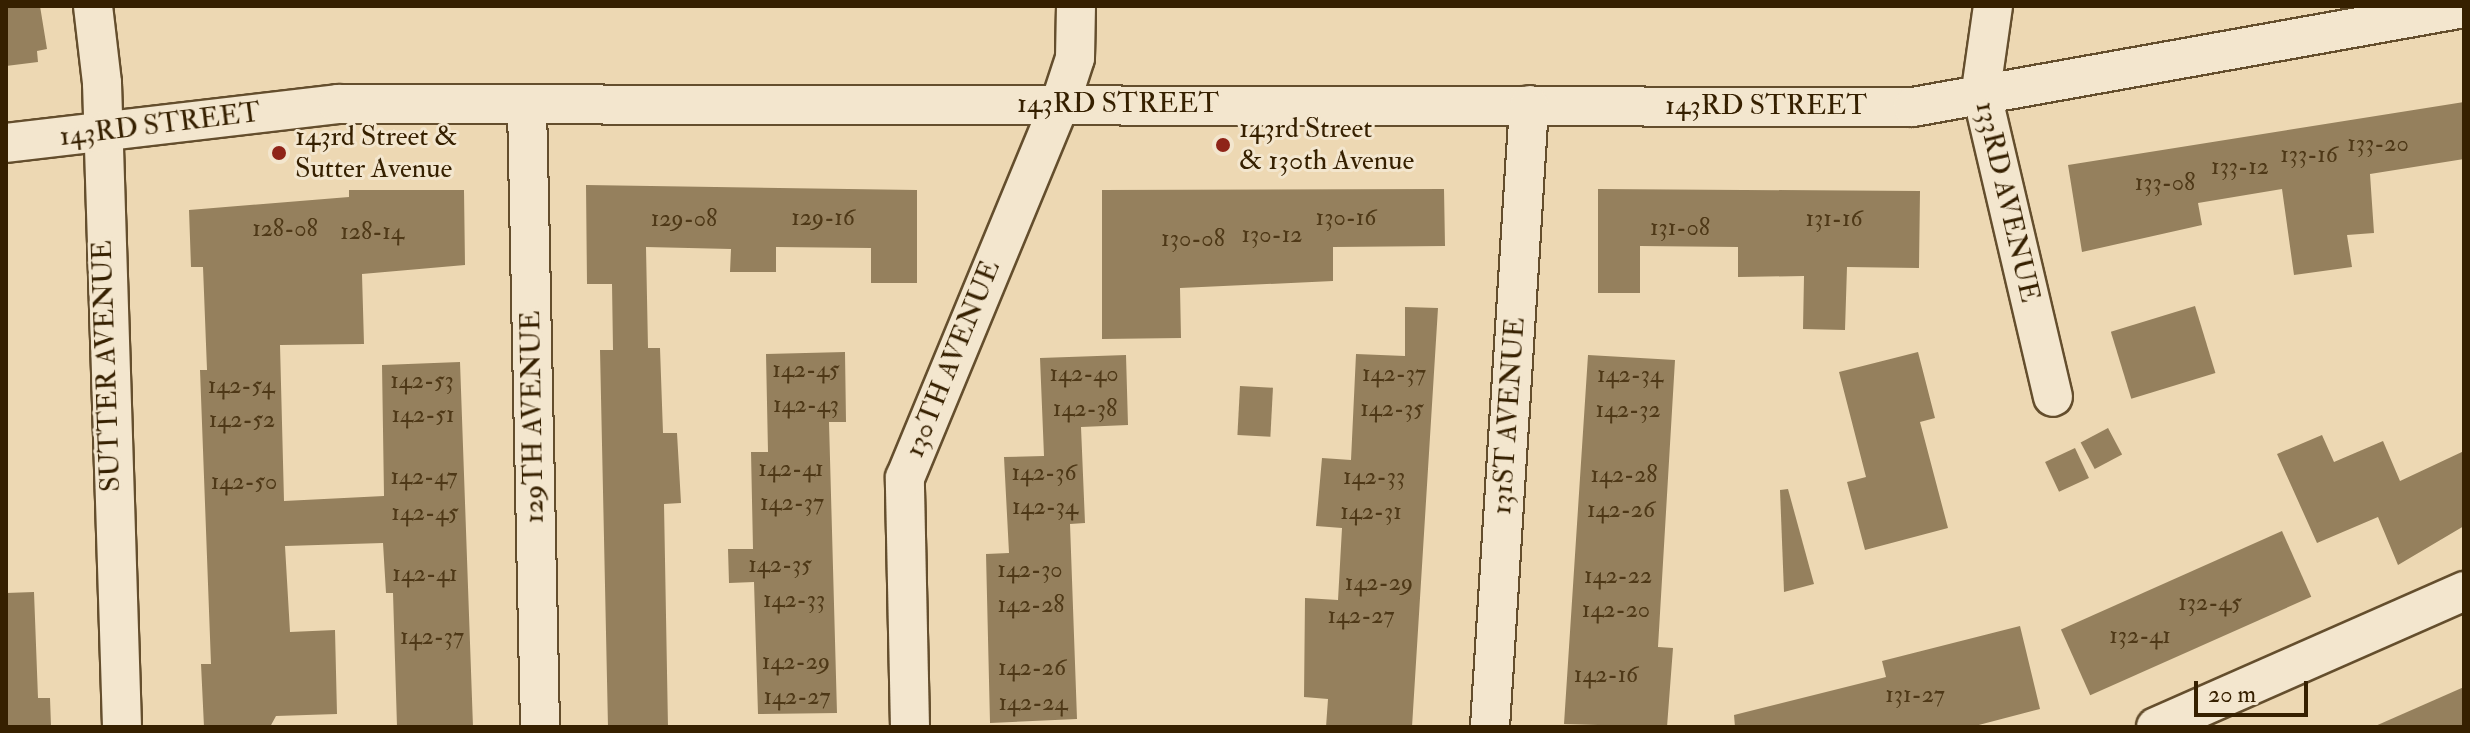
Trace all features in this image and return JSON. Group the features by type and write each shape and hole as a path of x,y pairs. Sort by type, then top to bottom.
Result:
{"street":[{"name":"SUTTER AVENUE","path":"93,6 101,131 122,727"},
{"name":"130TH AVENUE","path":"910,727 905,478 1060,104 1075,58 1076,6"},
{"name":"133RD AVENUE","path":"1993,6 1981,90 2053,397"},
{"name":"143RD STREET","path":"6,143 338,104 1913,107 1981,90 2464,8"},
{"name":"131ST AVENUE","path":"1490,727 1529,105"},
{"name":"129TH AVENUE","path":"527,106 540,727"},
{"path":"2156,727 2464,591"}],"building":[{"path":"6,6 40,6 47,49 37,51 38,62 6,66"},
{"path":"2464,102 2464,159 2370,174 2374,233 2347,235 2352,267 2294,275 2282,189 2198,203 2202,225 2082,252 2068,165"},
{"path":"586,185 917,190 917,283 871,283 871,248 776,247 776,272 730,272 731,249 646,247 648,348 660,348 663,433 677,433 681,503 664,504 668,727 608,727 600,350 613,350 612,284 587,284"},
{"path":"1444,189 1445,246 1333,247 1333,281 1180,288 1181,338 1102,339 1102,190"},
{"path":"1598,189 1920,191 1919,268 1847,267 1845,330 1803,329 1804,276 1738,277 1738,247 1640,246 1640,293 1598,293"},
{"path":"349,190 464,190 465,265 362,274 364,344 280,345 284,501 384,496 382,365 460,362 473,727 397,727 393,593 386,593 383,543 285,546 290,632 335,630 337,714 276,716 270,727 204,727 201,664 211,664 200,370 207,370 203,267 191,267 189,210 349,197"},
{"path":"2195,306 2215,373 2131,399 2111,332"},
{"path":"1405,307 1438,308 1412,727 1326,727 1328,699 1304,697 1305,598 1338,600 1342,528 1316,526 1322,458 1351,460 1356,354 1405,356"},
{"path":"845,352 846,422 829,422 837,713 758,714 754,582 729,583 728,549 753,549 751,452 768,452 766,354"},
{"path":"1918,352 1935,418 1920,422 1948,528 1865,550 1847,482 1866,477 1839,372"},
{"path":"1126,355 1128,425 1081,427 1085,523 1070,524 1077,719 990,723 986,554 1009,553 1004,457 1044,456 1040,358"},
{"path":"1588,355 1675,360 1658,647 1673,648 1667,727 1564,724"},
{"path":"1240,386 1273,388 1270,437 1237,435"},
{"path":"2108,428 2122,454 2095,469 2081,443"},
{"path":"2322,435 2334,462 2383,441 2400,481 2464,451 2464,526 2398,565 2378,517 2317,543 2277,454"},
{"path":"2075,448 2089,478 2059,492 2045,462"},
{"path":"1788,489 1814,584 1784,592 1780,490"},
{"path":"2282,531 2311,597 2090,695 2061,629"},
{"path":"34,592 38,698 50,698 51,726 6,727 6,593"},
{"path":"2020,626 2040,709 1971,727 1735,727 1734,715 1886,677 1882,661"},
{"path":"2464,687 2464,727 2373,727"}],"place":[{"name":"143rd Street & 130th Avenue","path":"1223,145"},
{"name":"143rd Street & Sutter Avenue","path":"279,153"}]}
